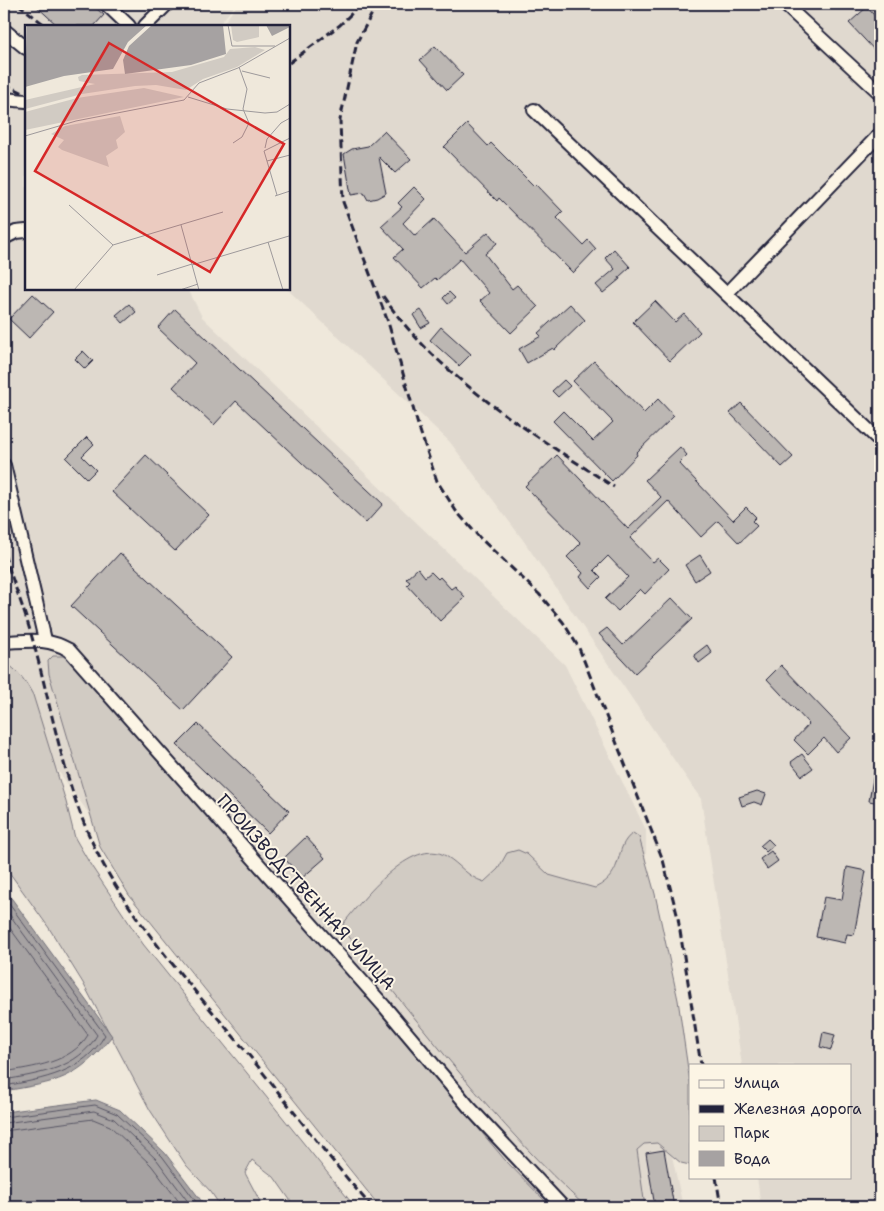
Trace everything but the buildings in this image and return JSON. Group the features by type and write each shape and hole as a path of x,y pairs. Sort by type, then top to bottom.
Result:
{"street":[{"path":"106,4 128,25"},
{"path":"146,25 167,4"},
{"path":"784,4 880,93"},
{"path":"4,30 25,47"},
{"path":"4,98 25,101"},
{"path":"534,110 880,441"},
{"path":"727,293 880,134"},
{"path":"4,238 16,232 25,232"},
{"path":"4,464 45,640"},
{"name":"ПРОИЗВОДСТВЕННАЯ УЛИЦА","path":"4,642 45,640 58,643 69,650 82,663 384,1006 469,1107 563,1207"}],"shaded area":[{"path":"4,4 236,4 219,25 25,25 25,290 188,290 202,317 565,665 646,830 646,961 665,1123 683,1207 389,1207 103,833 4,696"},
{"path":"238,4 880,4 880,1207 761,1207 757,1178 852,1178 852,1064 742,1064 701,799 523,540 450,442 288,290 290,290 290,25 222,25"}],"green space":[{"path":"53,656 63,656 76,665 362,991 505,1160 551,1207 380,1207 129,895 100,847 49,674 48,661"},
{"path":"4,662 21,676 33,695 66,802 75,838 90,864 143,944 355,1207 295,1207 274,1177 252,1160 245,1173 263,1207 221,1207 211,1192 186,1165 150,1110 83,983 49,928 4,865"},
{"path":"633,833 639,837 655,894 678,1000 689,1076 689,1165 681,1163 657,1143 644,1144 637,1150 645,1207 586,1207 521,1143 491,1109 346,933 343,924 362,900 389,874 403,862 418,855 433,852 446,856 468,874 484,882 498,869 507,853 518,850 527,854 549,875 595,888 605,882 616,868 627,839"}],"water":[{"path":"4,888 112,1036 88,1062 65,1077 39,1085 4,1091"},
{"path":"96,1100 120,1110 165,1153 206,1207 4,1207 4,1112"}],"railway":[{"path":"18,4 45,25"},
{"path":"290,62 340,25 361,4"},
{"path":"377,4 357,42 340,120 343,202 388,322 418,425 437,481 456,511 479,537 539,594 563,622 579,648 663,860 678,918 701,1064"},
{"path":"4,84 25,94"},
{"path":"383,296 406,326 459,379 520,425 614,487"},
{"path":"4,554 30,630 74,796 94,846 108,873 124,899 163,952 372,1207"},
{"path":"716,1178 721,1207"}]}
